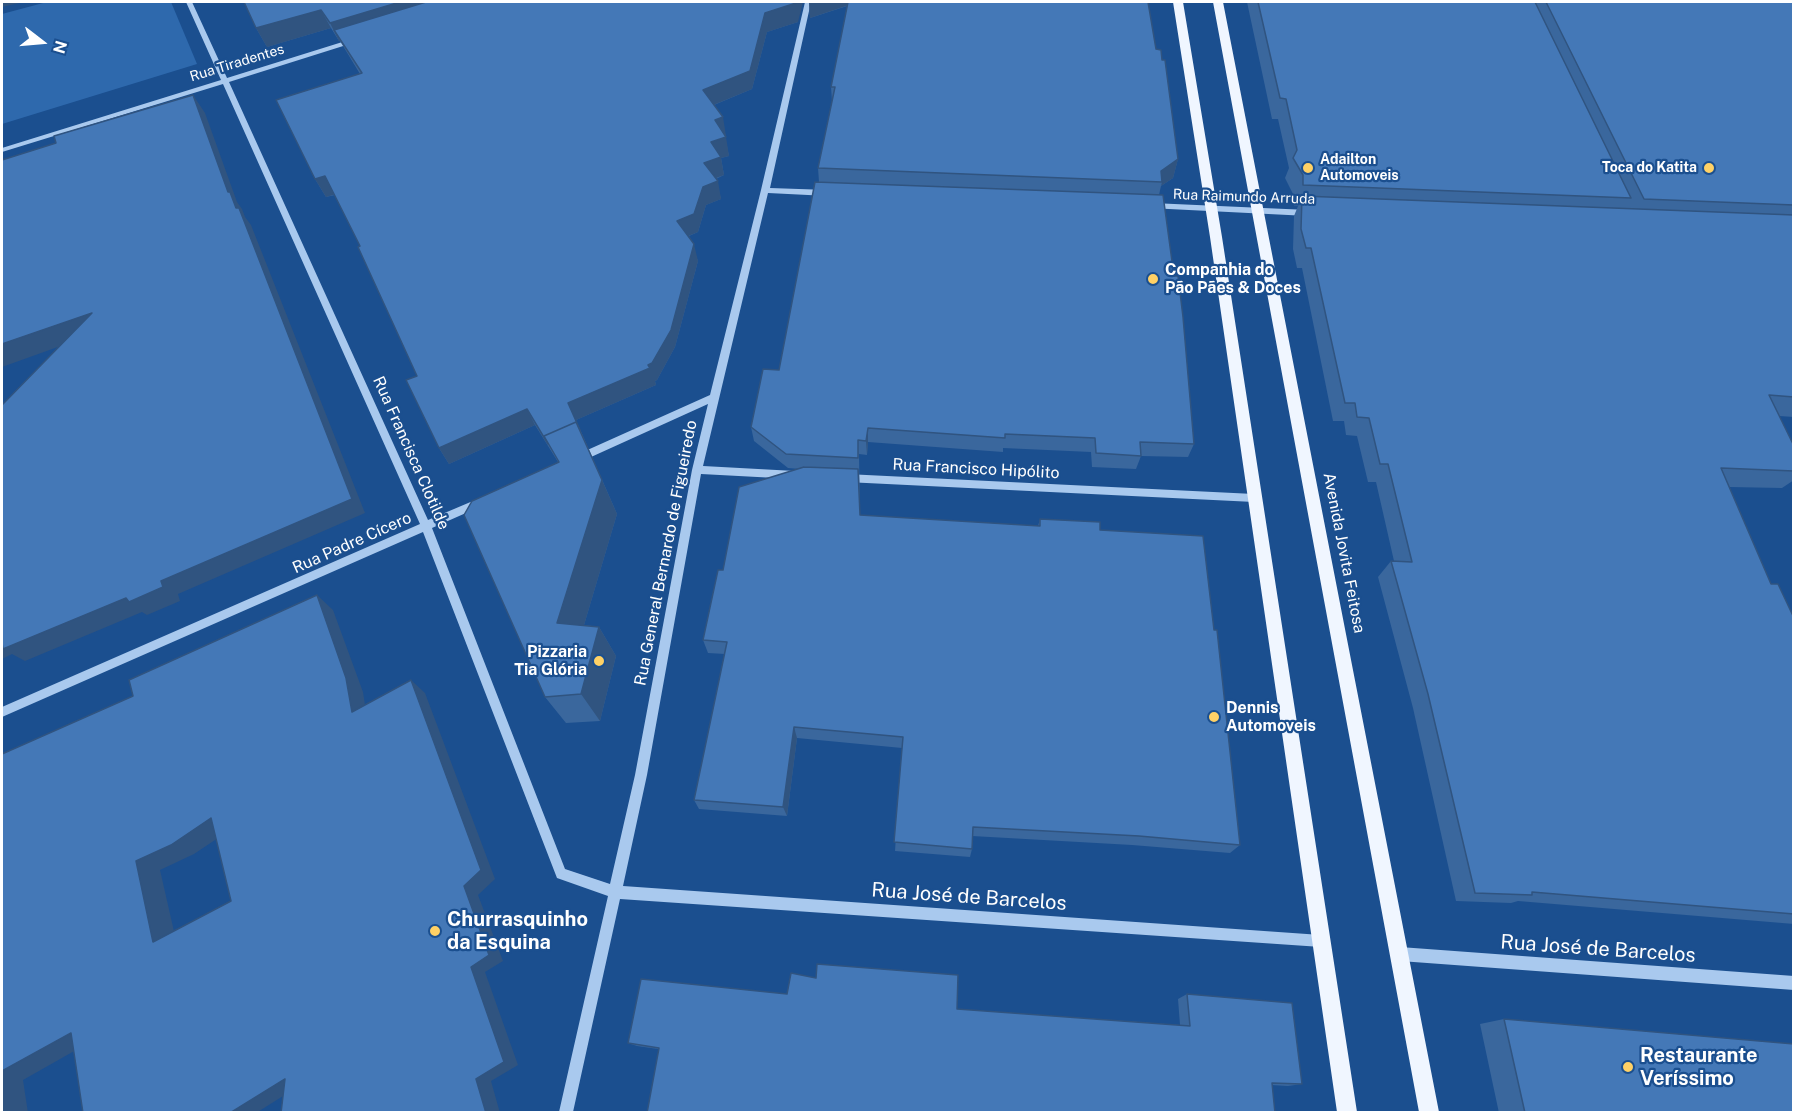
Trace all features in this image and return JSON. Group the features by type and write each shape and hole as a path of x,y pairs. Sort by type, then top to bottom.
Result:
{"main road":[{"path":"1178,2 1212,209 1347,1113"},
{"name":"Avenida Jovita Feitosa","path":"1218,2 1430,1113"}],"street":[{"name":"Rua Francisca Clotilde","path":"189,2 426,526 561,874 615,892"},
{"name":"Rua General Bernardo de Figueiredo","path":"566,1113 640,775 697,470 808,2"},
{"name":"Rua Tiradentes","path":"2,150 358,40"},
{"path":"765,190 837,193"},
{"name":"Rua Raimundo Arruda","path":"1136,206 1319,213"},
{"path":"565,465 713,398"},
{"path":"697,470 804,476"},
{"name":"Rua Francisco Hipólito","path":"840,478 1254,498"},
{"name":"Rua Padre Cícero","path":"2,712 490,498"},
{"name":"Rua José de Barcelos","path":"615,892 1321,940"},
{"name":"Rua José de Barcelos","path":"1400,954 1794,983"}],"shaded area":[{"path":"47,2 171,2 197,64 2,124 2,14"}],"building":[{"path":"244,2 400,2 330,23 321,10 256,28"},
{"path":"426,2 797,2 765,13 750,71 703,90 723,117 715,120 726,137 711,142 721,157 704,163 718,181 703,187 694,214 677,221 694,244 671,330 652,363 648,365 650,368 568,403 580,430 576,422 544,436 548,444 527,409 439,448 406,380 417,376 358,247 360,246 325,176 315,179 276,100 362,73 334,30"},
{"path":"848,2 1148,2 1156,49 1161,50 1162,60 1165,60 1178,159 1161,171 1162,182 818,168 835,87 831,87"},
{"path":"1258,2 1535,2 1631,198 1303,185 1303,175 1293,158 1297,150 1286,99 1280,98"},
{"path":"1546,2 1794,2 1794,205 1644,199"},
{"path":"193,95 228,192 236,208 239,208 352,499 161,581 163,587 129,602 126,598 3,649 2,405 92,313 2,344 2,160 56,143 54,136"},
{"path":"815,182 1163,195 1174,276 1178,276 1194,444 1140,442 1141,456 1096,453 1095,438 1005,434 1005,438 868,428 866,441 858,440 858,458 786,454 751,427 763,369 779,370"},
{"path":"1302,196 1794,215 1794,397 1769,395 1794,446 1794,471 1721,468 1771,584 1778,584 1794,618 1794,914 1532,892 1532,895 1475,893 1428,694 1391,561 1412,562 1388,464 1380,464 1369,418 1357,417 1355,403 1345,403 1311,248 1306,248 1301,229"},
{"path":"576,422 602,480 557,623 599,627 581,694 545,697 464,515 472,501 559,462 544,436"},
{"path":"804,467 858,469 860,515 1040,526 1040,519 1100,522 1100,530 1203,536 1214,630 1217,630 1240,845 1139,836 973,827 972,849 894,842 903,737 794,727 783,807 694,800 727,642 703,640 718,570 723,570 739,487"},
{"path":"317,595 346,678 352,712 411,680 481,870 464,886 489,955 471,967 504,1062 476,1079 486,1113 281,1113 285,1079 230,1113 83,1113 71,1033 2,1071 2,754 133,696 129,680","holes":["211,818 231,901 153,942 136,861 171,845"]},
{"path":"817,964 958,975 957,1009 1190,1026 1187,994 1292,1003 1302,1084 1272,1083 1275,1113 647,1113 659,1048 628,1043 641,979 787,994 791,973 816,978"},
{"path":"1504,1019 1794,1044 1794,1113 1525,1113"}],"place":[{"name":"Adailton Automoveis","path":"1308,168"},
{"name":"Toca do Katita","path":"1709,168"},
{"name":"Companhia do Pão Pães & Doces","path":"1153,279"},
{"name":"Pizzaria Tia Glória","path":"599,661"},
{"name":"Dennis Automoveis","path":"1214,717"},
{"name":"Churrasquinho da Esquina","path":"435,931"},
{"name":"Restaurante Veríssimo","path":"1628,1067"}]}
